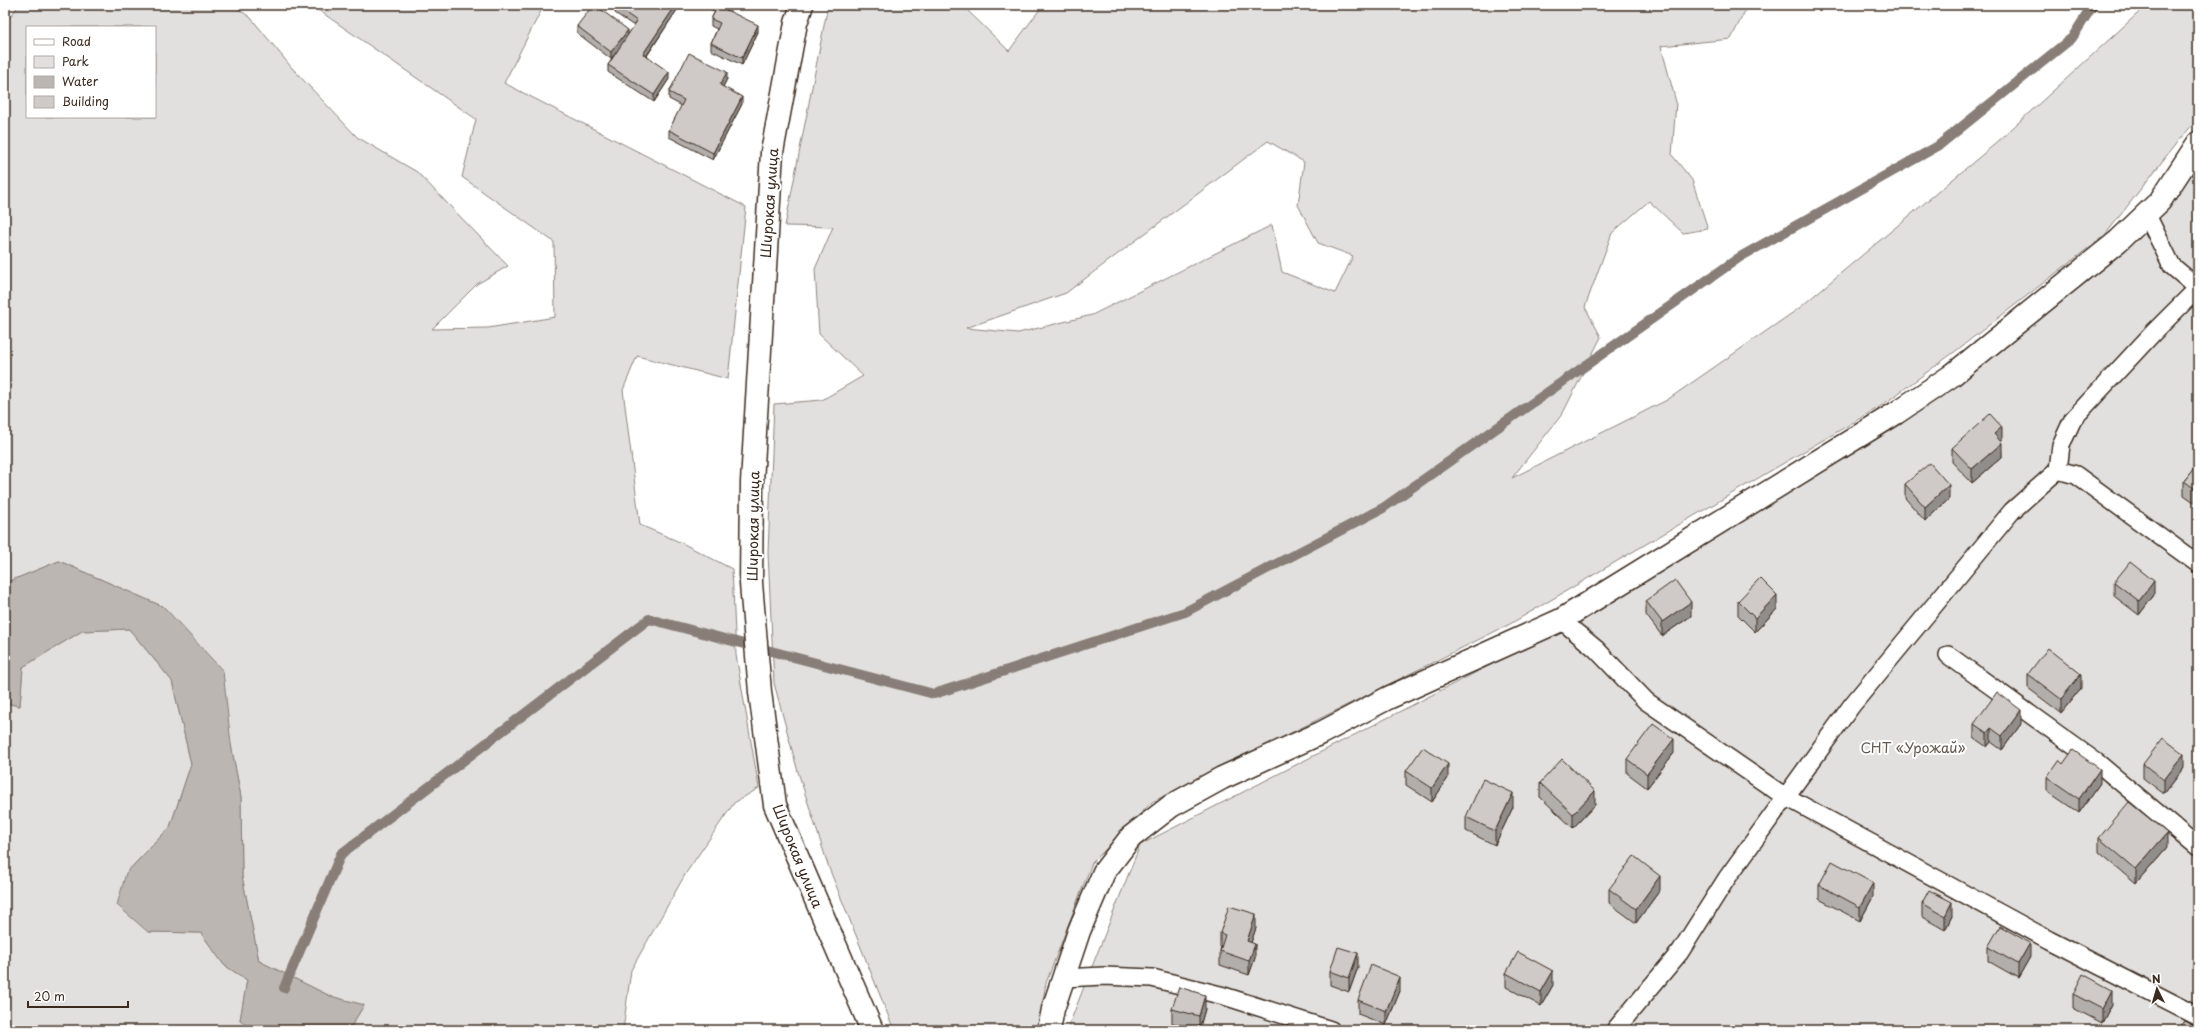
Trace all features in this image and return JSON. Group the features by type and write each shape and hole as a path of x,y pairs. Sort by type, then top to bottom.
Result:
{"street":[{"name":"Широкая улица","path":"802,5 796,23 772,152 752,482 751,584 760,692 776,805 872,1030"},
{"path":"1049,1030 1053,1009 1079,931 1104,872 1131,837 1171,806 1222,778 1321,733 1388,698 1561,620 1896,413 1951,376 2118,241 2160,201 2198,142"}],"lane":[{"path":"1615,1030 1680,952 1727,878 1852,705 2012,511 2058,470 2061,445 2073,419 2153,333 2198,288 2172,266 2146,213"},
{"path":"2058,470 2076,476 2198,564"},
{"path":"1561,620 1596,649 1646,701 1786,797 2050,940 2198,1016"},
{"path":"1948,655 2099,764 2198,847"},
{"path":"1063,978 1104,976 1152,978 1224,996 1331,1030"}],"green space":[{"path":"19,5 233,5 251,18 292,68 357,137 417,172 508,266 477,284 432,329 488,328 555,317 554,242 462,177 476,119 311,5 544,5 504,83 746,207 728,379 637,356 623,390 640,525 682,543 732,569 736,655 759,788 734,803 686,873 631,970 623,1030 349,1030 364,1005 330,996 259,961 242,876 241,797 231,745 164,607 59,561 5,583 5,24"},
{"path":"828,5 962,5 1009,51 1043,5 1748,5 1731,39 1661,46 1676,102 1672,155 1692,180 1708,229 1683,233 1649,201 1612,233 1585,307 1601,337 1563,413 1512,478 1667,400 1798,309 1995,144 2147,5 2198,5 2198,119 2178,141 2105,235 1957,350 1881,406 1510,624 1152,802 1092,863 1046,983 1038,1030 894,1030 829,868 798,772 774,683 768,553 774,404 822,400 863,376 819,334 815,269 833,227 785,226","holes":["1268,141 1304,162 1298,205 1318,243 1353,256 1335,293 1282,272 1272,225 1092,315 1018,333 966,328 1066,293"]},
{"name":"СНТ «Урожай»","path":"2198,167 2198,1030 1067,1030 1140,845 1570,624 1849,453 1970,375 2136,229"},
{"path":"129,629 172,681 191,764 170,827 126,873 148,932 201,933 224,965 247,980 240,1020 252,1030 5,1030 5,703 20,706 23,667 82,631"}],"water":[{"path":"59,561 164,607 223,671 231,744 241,797 242,876 259,961 330,996 364,1005 349,1030 252,1030 240,1020 247,980 224,965 201,933 148,932 117,905 126,873 170,827 191,764 172,681 129,629 82,631 23,667 20,706 5,703 5,583"}],"building":[{"path":"593,5 628,30 611,52 577,26"},
{"path":"676,5 643,54 669,72 654,95 608,65 637,21 615,6"},
{"path":"718,6 758,25 742,58 711,43 720,23 711,19"},
{"path":"689,53 727,72 720,85 742,97 713,153 669,130 684,100 669,92"},
{"path":"1990,414 2002,427 1994,434 2002,443 1972,469 1952,448"},
{"path":"1930,463 1949,485 1925,507 1905,484"},
{"path":"2198,463 2198,491 2184,481"},
{"path":"2130,562 2154,581 2139,601 2114,582"},
{"path":"1760,578 1777,595 1755,618 1738,601"},
{"path":"1675,580 1691,602 1662,622 1646,601"},
{"path":"2048,648 2081,674 2061,699 2028,674"},
{"path":"1997,692 2021,710 2002,736 1991,728 1987,733 1974,724"},
{"path":"1653,724 1674,739 1647,774 1627,759"},
{"path":"2163,738 2184,754 2164,780 2143,764"},
{"path":"1423,747 1448,764 1432,788 1406,771"},
{"path":"2073,750 2100,769 2079,799 2047,777 2059,760 2063,764"},
{"path":"1562,759 1595,791 1573,814 1540,783"},
{"path":"1483,779 1513,793 1495,831 1466,817"},
{"path":"2129,802 2167,833 2136,869 2099,838"},
{"path":"1634,856 1660,876 1636,909 1609,889"},
{"path":"1832,861 1873,883 1860,907 1819,885"},
{"path":"1929,890 1952,902 1945,916 1922,903"},
{"path":"1229,906 1256,914 1247,941 1255,944 1249,961 1220,951 1225,935 1220,933"},
{"path":"2000,926 2030,943 2018,964 1988,947"},
{"path":"1338,947 1358,953 1349,978 1330,971"},
{"path":"1518,952 1553,971 1541,992 1506,973"},
{"path":"1371,965 1400,977 1386,1011 1358,1000"},
{"path":"2083,974 2112,990 2102,1009 2073,994"},
{"path":"1179,987 1205,995 1199,1016 1172,1009"},
{"path":"2184,1020 2198,1028 2198,1030 2179,1030"}],"waterway":[{"path":"284,988 341,854 649,619 934,694 1185,612 1383,508 1740,257 1938,146 2072,38 2093,5"}]}
